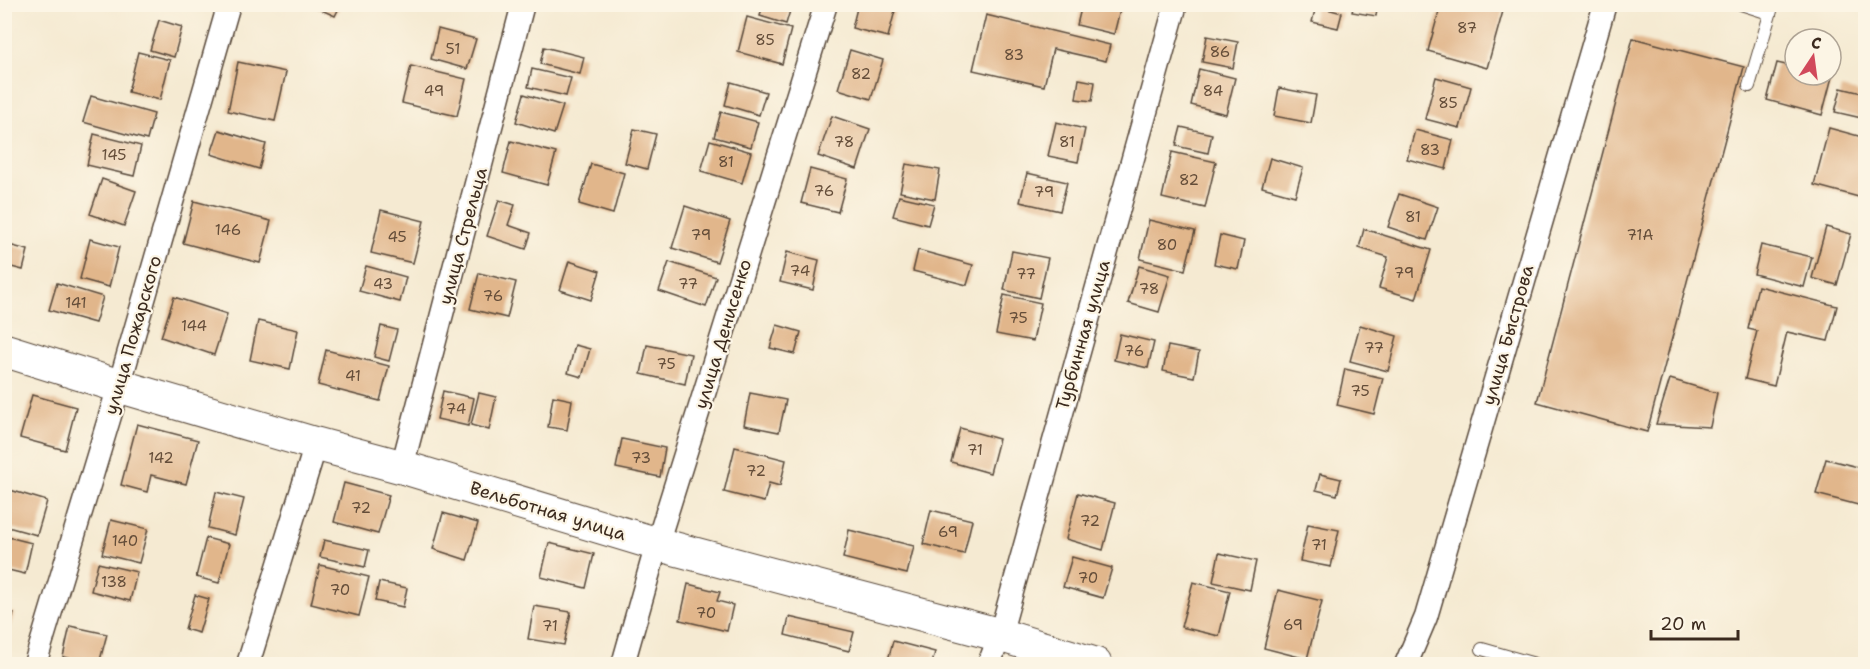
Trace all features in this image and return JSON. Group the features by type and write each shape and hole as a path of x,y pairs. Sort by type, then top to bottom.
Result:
{"street":[{"name":"улица Пожарского","path":"34,664 229,4"},
{"name":"улица Стрельца","path":"402,466 523,4"},
{"name":"улица Денисенко","path":"623,664 657,544 826,4"},
{"name":"Турбинная улица","path":"994,650 1176,4"},
{"name":"улица Быстрова","path":"1406,664 1426,617 1602,5"},
{"name":"Вельботная улица","path":"4,350 316,444 402,466 994,650 1095,664"},
{"path":"248,664 316,444"}],"lane":[{"path":"1741,4 1771,8 1749,86"},
{"path":"1482,649 1535,664"}],"building":[{"path":"308,4 341,4 335,16"},
{"path":"763,4 792,4 786,24 760,16"},
{"path":"858,4 887,4 896,7 888,37 852,28"},
{"path":"1082,4 1098,4 1120,10 1114,34 1077,25"},
{"path":"1354,4 1378,4 1376,16 1352,12"},
{"path":"1441,4 1505,4 1487,68 1428,51"},
{"path":"1316,6 1342,13 1338,28 1312,22"},
{"path":"986,15 1110,45 1106,61 1053,49 1044,86 973,70"},
{"path":"747,17 791,29 782,64 738,52"},
{"path":"159,20 182,27 174,57 150,50"},
{"path":"438,29 476,39 467,69 431,59"},
{"path":"1207,36 1238,42 1233,68 1202,62"},
{"path":"1633,38 1744,67 1647,432 1537,402"},
{"path":"544,47 584,57 580,74 540,64"},
{"path":"850,50 883,60 871,99 838,89"},
{"path":"138,52 170,60 160,100 128,92"},
{"path":"238,62 286,72 275,121 228,111"},
{"path":"1777,63 1783,64 1783,87 1829,87 1822,115 1767,100"},
{"path":"411,66 466,79 457,116 402,103"},
{"path":"532,69 571,78 566,96 528,87"},
{"path":"1199,69 1235,78 1226,114 1191,105"},
{"path":"1436,77 1471,87 1460,128 1425,119"},
{"path":"1079,79 1095,82 1092,101 1076,99"},
{"path":"731,82 766,92 759,115 725,105"},
{"path":"1279,88 1316,95 1311,123 1274,116"},
{"path":"1841,88 1866,94 1866,119 1835,112"},
{"path":"524,94 563,106 554,134 516,122"},
{"path":"91,96 154,114 147,140 83,122"},
{"path":"721,112 758,122 751,147 714,137"},
{"path":"832,116 870,129 857,169 818,156"},
{"path":"1056,122 1085,129 1078,162 1048,156"},
{"path":"1181,127 1212,134 1208,153 1176,146"},
{"path":"1829,128 1866,138 1866,199 1814,185"},
{"path":"634,129 656,134 647,169 625,163"},
{"path":"219,130 266,144 259,169 211,154"},
{"path":"1415,130 1453,140 1446,169 1407,159"},
{"path":"94,134 141,146 134,176 87,165"},
{"path":"710,140 751,152 742,183 701,171"},
{"path":"511,141 556,153 547,185 503,173"},
{"path":"1172,152 1216,162 1205,208 1162,198"},
{"path":"1270,158 1303,168 1295,196 1262,187"},
{"path":"591,164 624,173 613,214 579,204"},
{"path":"906,164 940,170 935,199 900,192"},
{"path":"810,169 847,179 838,212 801,203"},
{"path":"1027,173 1067,182 1060,211 1020,202"},
{"path":"102,179 136,191 124,226 90,214"},
{"path":"1399,194 1438,207 1427,240 1388,227"},
{"path":"899,196 934,204 928,225 893,216"},
{"path":"499,200 515,205 508,225 531,233 526,249 487,236"},
{"path":"194,201 271,221 260,263 183,243"},
{"path":"685,206 730,221 717,262 672,248"},
{"path":"381,210 424,221 413,263 371,253"},
{"path":"1149,220 1195,231 1185,270 1140,259"},
{"path":"1826,227 1851,234 1837,285 1812,278"},
{"path":"1364,229 1431,250 1416,299 1379,288 1388,257 1359,248"},
{"path":"1220,235 1244,241 1238,269 1214,264"},
{"path":"90,239 119,247 109,287 80,279"},
{"path":"5,244 28,250 23,270 4,265"},
{"path":"1761,245 1812,257 1804,287 1754,274"},
{"path":"918,250 973,265 967,285 913,271"},
{"path":"1012,251 1048,258 1039,298 1004,290"},
{"path":"787,252 819,260 813,290 780,282"},
{"path":"569,261 600,271 591,300 560,290"},
{"path":"669,262 716,277 706,307 659,291"},
{"path":"366,266 406,277 400,302 359,291"},
{"path":"1139,266 1170,275 1159,312 1128,303"},
{"path":"479,273 516,282 507,318 470,309"},
{"path":"57,283 103,297 95,323 49,310"},
{"path":"1758,286 1837,306 1828,341 1787,332 1774,386 1745,379 1757,331 1748,329"},
{"path":"1004,295 1041,303 1033,341 996,334"},
{"path":"174,297 227,314 214,355 161,337"},
{"path":"258,321 298,330 290,369 250,360"},
{"path":"777,325 801,332 795,354 770,348"},
{"path":"1360,325 1397,336 1388,371 1350,361"},
{"path":"381,326 397,330 389,361 374,357"},
{"path":"1120,334 1154,342 1148,368 1114,360"},
{"path":"575,345 590,349 582,377 568,373"},
{"path":"647,345 691,354 685,384 641,374"},
{"path":"1168,346 1199,352 1194,377 1163,371"},
{"path":"326,350 389,366 380,401 318,385"},
{"path":"1345,369 1383,378 1374,414 1337,405"},
{"path":"1670,379 1717,393 1710,427 1656,424"},
{"path":"443,391 474,398 468,426 437,419"},
{"path":"479,393 496,397 489,430 471,425"},
{"path":"750,393 786,400 779,432 744,425"},
{"path":"32,395 76,407 65,450 20,438"},
{"path":"553,396 572,400 567,430 548,427"},
{"path":"137,424 198,440 186,484 151,475 147,492 121,485"},
{"path":"960,428 999,439 990,473 951,462"},
{"path":"622,439 665,448 660,477 616,468"},
{"path":"735,447 786,460 780,486 769,483 764,502 724,492"},
{"path":"1826,459 1866,469 1866,507 1816,494"},
{"path":"1320,474 1341,479 1337,495 1316,490"},
{"path":"344,483 389,495 378,534 334,522"},
{"path":"10,490 47,501 37,535 4,526 4,508"},
{"path":"216,492 244,499 235,535 208,528"},
{"path":"1078,493 1115,503 1103,550 1066,539"},
{"path":"931,510 972,520 964,554 923,544"},
{"path":"443,513 478,523 467,560 433,549"},
{"path":"111,520 148,529 139,563 102,554"},
{"path":"1308,524 1339,530 1331,567 1300,561"},
{"path":"849,530 914,546 907,574 843,558"},
{"path":"4,536 32,543 25,574 4,569"},
{"path":"206,538 229,544 219,583 196,577"},
{"path":"324,540 369,550 365,567 320,557"},
{"path":"549,543 594,554 586,588 541,577"},
{"path":"1219,553 1256,561 1250,590 1213,582"},
{"path":"1072,557 1112,568 1103,598 1063,587"},
{"path":"98,563 137,572 130,601 91,591"},
{"path":"320,565 369,577 359,616 311,604"},
{"path":"379,582 407,588 403,607 375,601"},
{"path":"1193,582 1230,591 1219,636 1181,627"},
{"path":"688,584 720,592 717,601 733,605 727,631 680,620"},
{"path":"1278,590 1322,601 1307,659 1264,648"},
{"path":"195,595 209,599 199,633 185,629"},
{"path":"534,606 571,612 564,645 528,639"},
{"path":"4,610 14,613 5,644 4,644"},
{"path":"789,617 854,632 849,651 785,635"},
{"path":"70,626 107,634 99,664 63,657"},
{"path":"893,641 935,652 932,664 887,664"}]}
